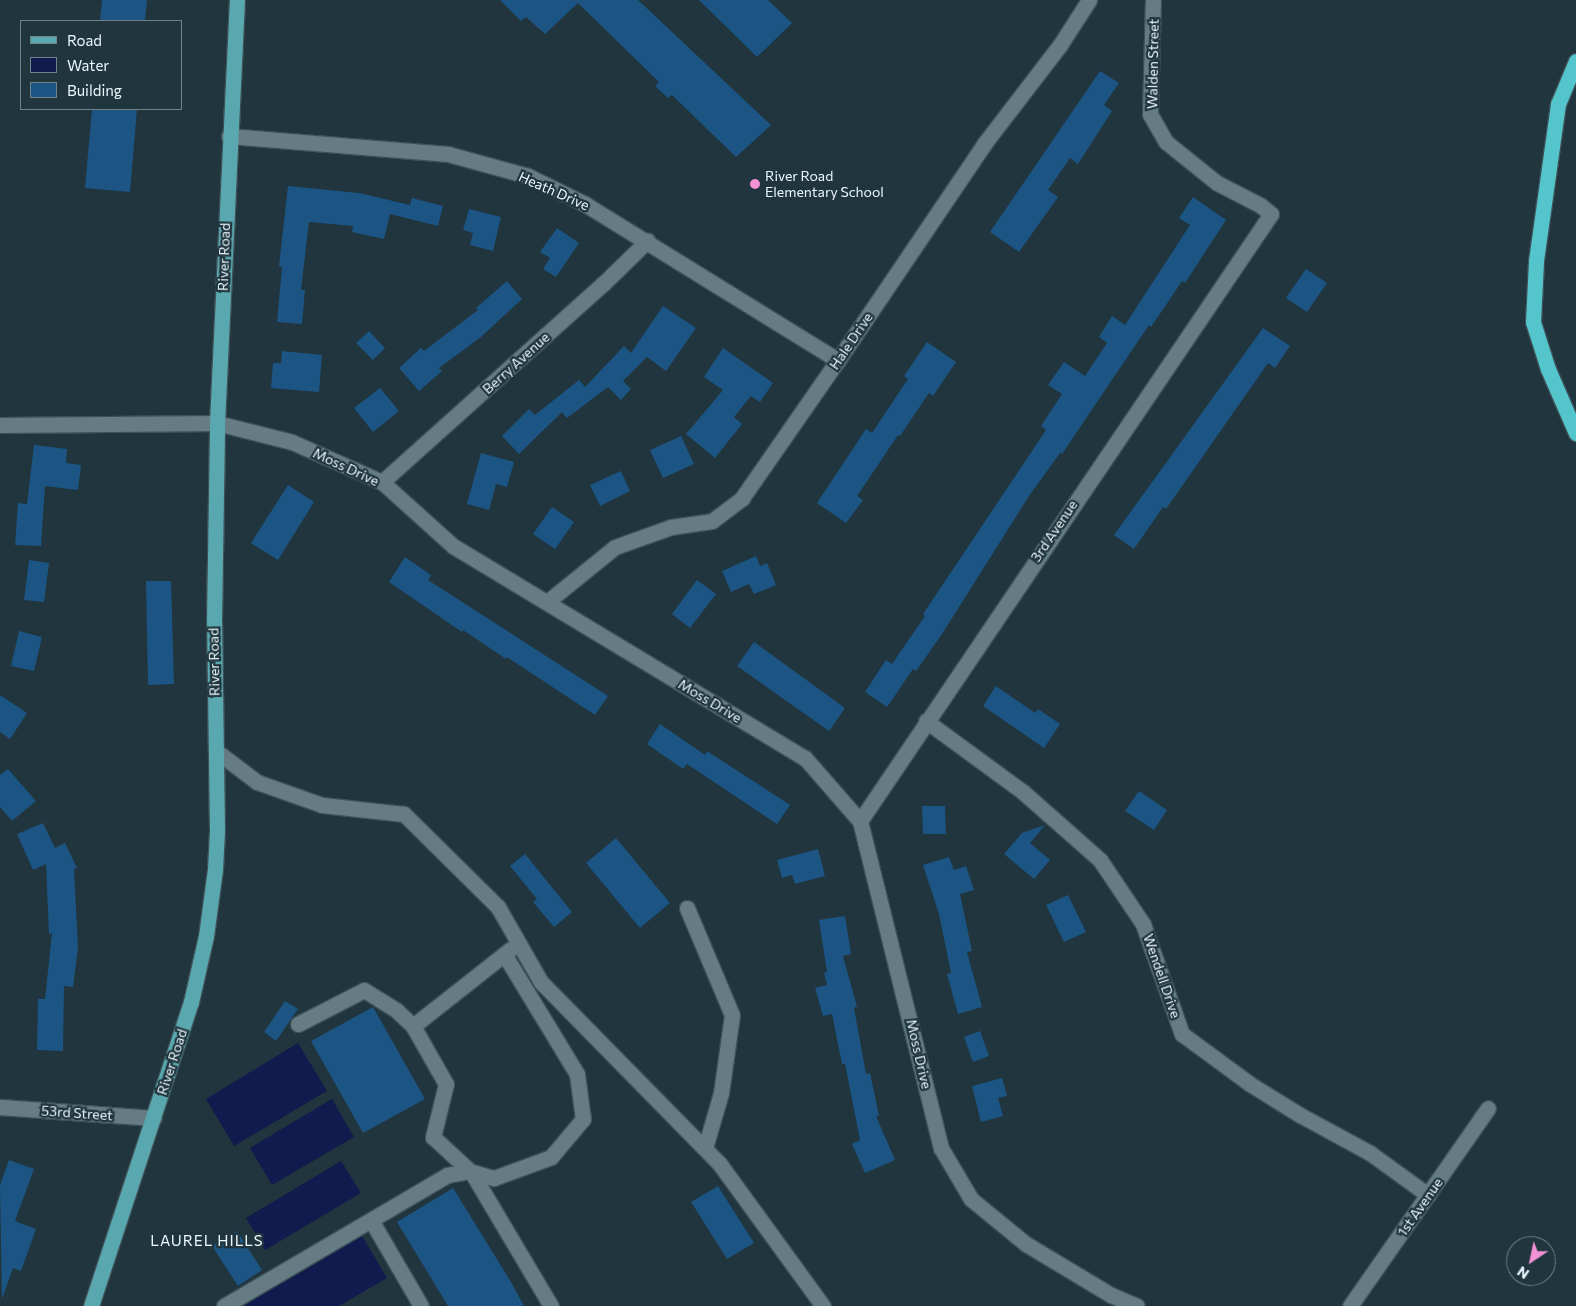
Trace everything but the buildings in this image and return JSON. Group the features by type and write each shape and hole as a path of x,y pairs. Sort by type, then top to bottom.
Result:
{"highway":[{"path":"1576,61 1558,104 1536,261 1533,322 1548,369 1576,434"}],"main road":[{"name":"River Road","path":"91,1306 191,1002 206,936 215,869 214,621 217,423 229,136 237,0"}],"street":[{"name":"Hale Drive","path":"547,602 616,547 671,528 712,521 742,498 984,144 1060,45 1089,0"},
{"name":"Walden Street","path":"1153,0 1150,114 1166,142 1217,183 1260,205 1271,214 1250,243"},
{"name":"Heath Drive","path":"229,136 448,154 528,176 585,204 838,360"},
{"name":"Berry Avenue","path":"382,482 596,291 647,241"},
{"name":"3rd Avenue","path":"860,821 1250,243"},
{"name":"Moss Drive","path":"0,425 217,423 292,442 382,482 453,546 805,758 860,821 941,1148 971,1199 1026,1244 1111,1295 1137,1306"},
{"name":"Wendell Drive","path":"926,721 1023,792 1100,860 1144,924 1182,1034 1250,1084 1300,1115 1370,1153 1428,1195"},
{"path":"216,751 257,782 322,805 404,814 498,907 541,982 719,1163 823,1306"},
{"path":"687,908 732,1015 721,1093 705,1148"},
{"path":"413,1026 518,943"},
{"path":"224,1306 447,1175 469,1171 494,1178 551,1157 583,1119 577,1074 504,954"},
{"path":"298,1024 364,990 397,1011 413,1026 446,1084 433,1137 469,1171 552,1306"},
{"name":"53rd Street","path":"0,1107 154,1118"},
{"name":"1st Avenue","path":"1350,1306 1488,1108"},
{"path":"370,1220 421,1306"}],"water":[{"path":"298,1043 327,1091 234,1146 206,1099"},
{"path":"332,1099 354,1137 272,1185 250,1148"},
{"path":"341,1161 361,1193 265,1250 246,1218"},
{"path":"362,1236 387,1278 339,1306 243,1306"}],"place":[{"name":"River Road Elementary School","path":"755,184"}],"district":[{"name":"LAUREL HILLS","path":"207,1241"}]}
